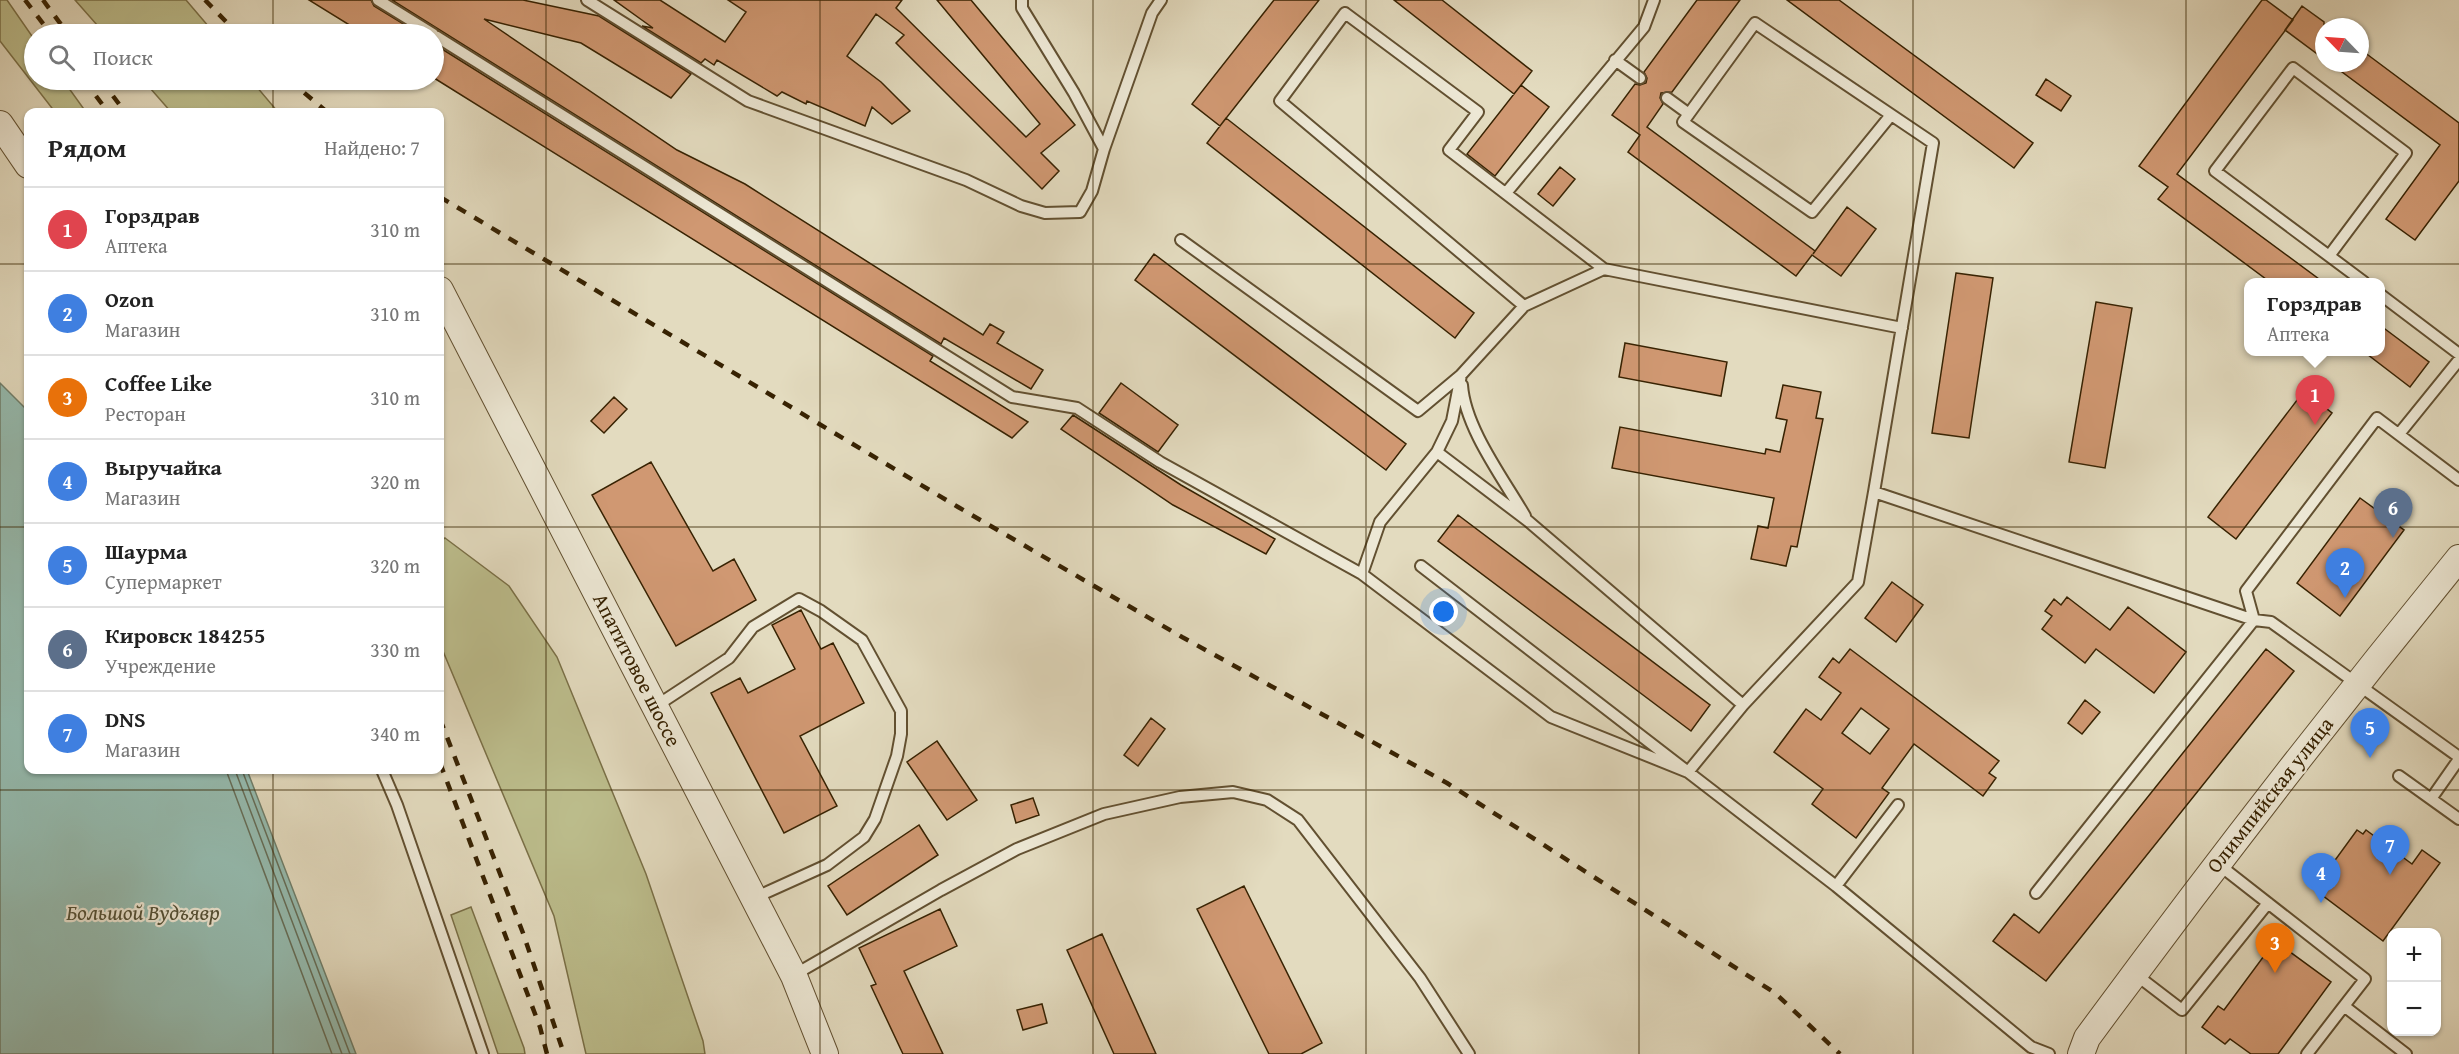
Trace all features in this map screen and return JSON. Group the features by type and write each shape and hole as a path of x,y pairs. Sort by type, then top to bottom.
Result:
{"street":[{"path":"0,124 24,159"},
{"name":"Апатитовое шоссе","path":"444,298 794,976 825,1054"},
{"name":"Олимпийская улица","path":"2081,1054 2087,1038 2217,863 2356,684 2459,558"}],"lane":[{"path":"378,0 416,24"},
{"path":"587,0 748,101 966,180 1021,206 1045,213 1080,212 1092,191 1104,149 1152,13 1161,0"},
{"path":"1022,0 1022,8 1074,93 1104,149"},
{"path":"1506,193 1644,27 1654,0"},
{"path":"1524,306 1280,101 1345,13 1478,112 1449,150 1604,269 1902,328"},
{"path":"1688,772 1743,705 1858,582 1933,143 1755,23 1683,122 1812,212 1891,115"},
{"path":"444,42 1012,397 1077,408 1160,462 1362,574 1551,717 1688,772"},
{"path":"1615,60 1640,78"},
{"path":"2329,256 2406,153 2293,68 2215,171 2329,256 2359,278"},
{"path":"1667,98 1689,114"},
{"path":"1181,240 1418,411 1461,375 1524,306 1604,269"},
{"path":"2385,298 2459,354"},
{"path":"2399,434 2459,360"},
{"path":"1362,574 1380,522 1437,452 1452,421 1461,375"},
{"path":"1461,375 1463,403 1471,421 1528,521"},
{"path":"2254,620 2246,591 2377,418 2459,480"},
{"path":"1437,452 1528,521 1743,705"},
{"path":"1874,492 2254,620 2271,622 2459,758 2431,799"},
{"path":"1421,566 1836,886 2031,1051 2049,1054"},
{"path":"656,706 729,658 753,627 799,599 822,611 862,640 901,711 901,734 897,756 875,819 864,837 827,865 754,898"},
{"path":"2036,892 2254,620"},
{"path":"384,774 398,805 483,1054"},
{"path":"2399,776 2459,819"},
{"path":"794,976 1017,849 1104,814 1180,797 1233,792 1267,800 1298,820 1420,978 1469,1054"},
{"path":"1836,886 1898,805"},
{"path":"2217,863 2365,979 2307,1054"},
{"path":"2135,974 2182,1010 2268,903"},
{"path":"2344,1006 2406,1054"}],"green space":[{"path":"0,0 7,0 24,25 24,72 0,41"},
{"path":"75,0 186,0 206,24 96,24"},
{"path":"38,90 70,90 83,108 52,108"},
{"path":"152,90 259,90 275,108 168,108"},
{"path":"444,539 509,586 557,657 646,874 703,1041 705,1054 586,1054 554,916 444,654"},
{"path":"471,907 525,1054 498,1054 451,915"}],"water":[{"name":"Большой Вудъявр","path":"0,383 24,407 24,774 249,774 356,1054 0,1054"}],"building":[{"path":"309,0 371,0 374,6 404,24 348,24"},
{"path":"392,0 523,0 599,16 691,74 671,98 581,43 484,19 677,150 745,184 983,335 990,324 1004,332 997,343 1043,370 1031,389 944,338 941,344 444,33 444,24 430,24"},
{"path":"614,0 660,0 725,42 746,12 728,0 902,0 896,8 1026,137 1040,124 937,0 971,0 1075,125 1041,153 1059,171 1042,189 896,43 904,35 876,14 847,56 881,82 910,111 892,124 872,107 865,126 807,101 806,104 782,92 777,96 717,60 714,65 705,59 701,63 642,26 653,28"},
{"path":"1274,0 1319,0 1220,126 1192,104"},
{"path":"1394,0 1442,0 1532,71 1514,94"},
{"path":"1697,0 1740,0 1672,92 1661,93 1660,98 1663,104 1647,127 1815,251 1813,254 1847,207 1876,229 1841,276 1812,255 1796,276 1628,152 1640,135 1612,115 1635,84 1646,83 1647,78 1644,72"},
{"path":"1787,0 1839,0 2033,143 2014,168"},
{"path":"2262,0 2266,0 2293,20 2177,174 2318,278 2265,278 2158,199 2168,187 2139,166"},
{"path":"2302,6 2318,18 2315,18 2315,52 2285,30"},
{"path":"444,50 933,356 930,361 1028,422 1012,438 444,84"},
{"path":"2369,56 2459,123 2459,181 2415,240 2386,219 2440,145 2342,72 2369,72"},
{"path":"2046,79 2071,96 2061,111 2036,95"},
{"path":"1521,85 1549,107 1495,176 1467,154"},
{"path":"1226,118 1474,313 1455,338 1207,143"},
{"path":"1560,167 1575,179 1553,206 1538,194"},
{"path":"1154,254 1406,444 1386,470 1135,280"},
{"path":"1956,273 1993,278 1969,438 1932,433"},
{"path":"2096,302 2132,308 2105,468 2069,462"},
{"path":"2385,329 2429,362 2410,387 2370,356 2385,356"},
{"path":"1625,343 1727,362 1721,396 1619,377"},
{"path":"1121,383 1178,425 1158,452 1099,413"},
{"path":"1783,385 1821,392 1816,418 1823,419 1797,547 1791,546 1786,566 1751,559 1758,526 1768,528 1774,498 1612,468 1620,427 1765,454 1766,449 1780,452 1787,420 1776,418"},
{"path":"2304,391 2332,413 2236,539 2208,517"},
{"path":"614,397 627,409 604,433 591,421"},
{"path":"1073,415 1181,485 1275,539 1266,554 1173,505 1061,429"},
{"path":"651,462 713,571 734,559 756,600 676,646 592,495"},
{"path":"2360,498 2404,530 2340,616 2297,583"},
{"path":"1458,515 1710,705 1691,731 1438,541"},
{"path":"1892,582 1923,605 1896,642 1865,618"},
{"path":"2067,597 2110,630 2128,607 2186,652 2154,693 2096,649 2085,663 2042,629 2052,616 2045,611 2054,599 2061,605"},
{"path":"801,610 821,649 833,643 864,703 800,736 837,806 784,833 711,693 740,678 748,693 795,669 772,625"},
{"path":"1850,649 1999,761 1989,773 1996,778 1983,796 1914,744 1882,788 1889,793 1856,838 1812,804 1823,789 1774,752 1806,709 1821,720 1841,693 1819,677 1833,658 1839,663","holes":["1861,708 1889,729 1870,754 1842,733"]},
{"path":"2266,649 2294,671 2046,981 1993,941 2014,914 2039,933"},
{"path":"2085,700 2100,712 2082,734 2068,723"},
{"path":"1151,718 1165,729 1138,766 1124,755"},
{"path":"937,741 977,800 947,820 907,762"},
{"path":"1033,798 1039,815 1016,823 1011,805"},
{"path":"919,825 938,855 847,915 828,886"},
{"path":"2357,830 2363,834 2366,830 2412,864 2422,850 2440,863 2392,928 2387,928 2387,936 2383,941 2314,889"},
{"path":"1244,886 1322,1043 1301,1054 1269,1054 1197,909"},
{"path":"940,909 957,946 904,971 943,1054 903,1054 871,986 876,984 859,948"},
{"path":"1102,934 1156,1054 1114,1054 1067,950"},
{"path":"2275,941 2331,982 2278,1054 2251,1054 2230,1039 2225,1044 2202,1027 2218,1006 2224,1010"},
{"path":"1042,1004 1047,1023 1023,1030 1017,1010"}],"railway":[{"path":"25,0 43,24"},
{"path":"43,0 61,24"},
{"path":"205,0 228,24"},
{"path":"92,90 105,108"},
{"path":"108,90 122,108"},
{"path":"301,90 322,108"},
{"path":"444,199 958,507 1182,637 1447,783 1775,993 1840,1054"},
{"path":"444,729 523,933 564,1054"},
{"path":"444,774 540,1027 547,1054"}],"place":[{"name":"Горздрав","path":"2315,425"},
{"name":"Кировск 184255","path":"2393,538"},
{"name":"Ozon","path":"2345,598"},
{"name":"Шаурма","path":"2370,758"},
{"name":"DNS","path":"2390,875"},
{"name":"Выручайка","path":"2321,903"},
{"name":"Coffee Like","path":"2275,973"}]}
